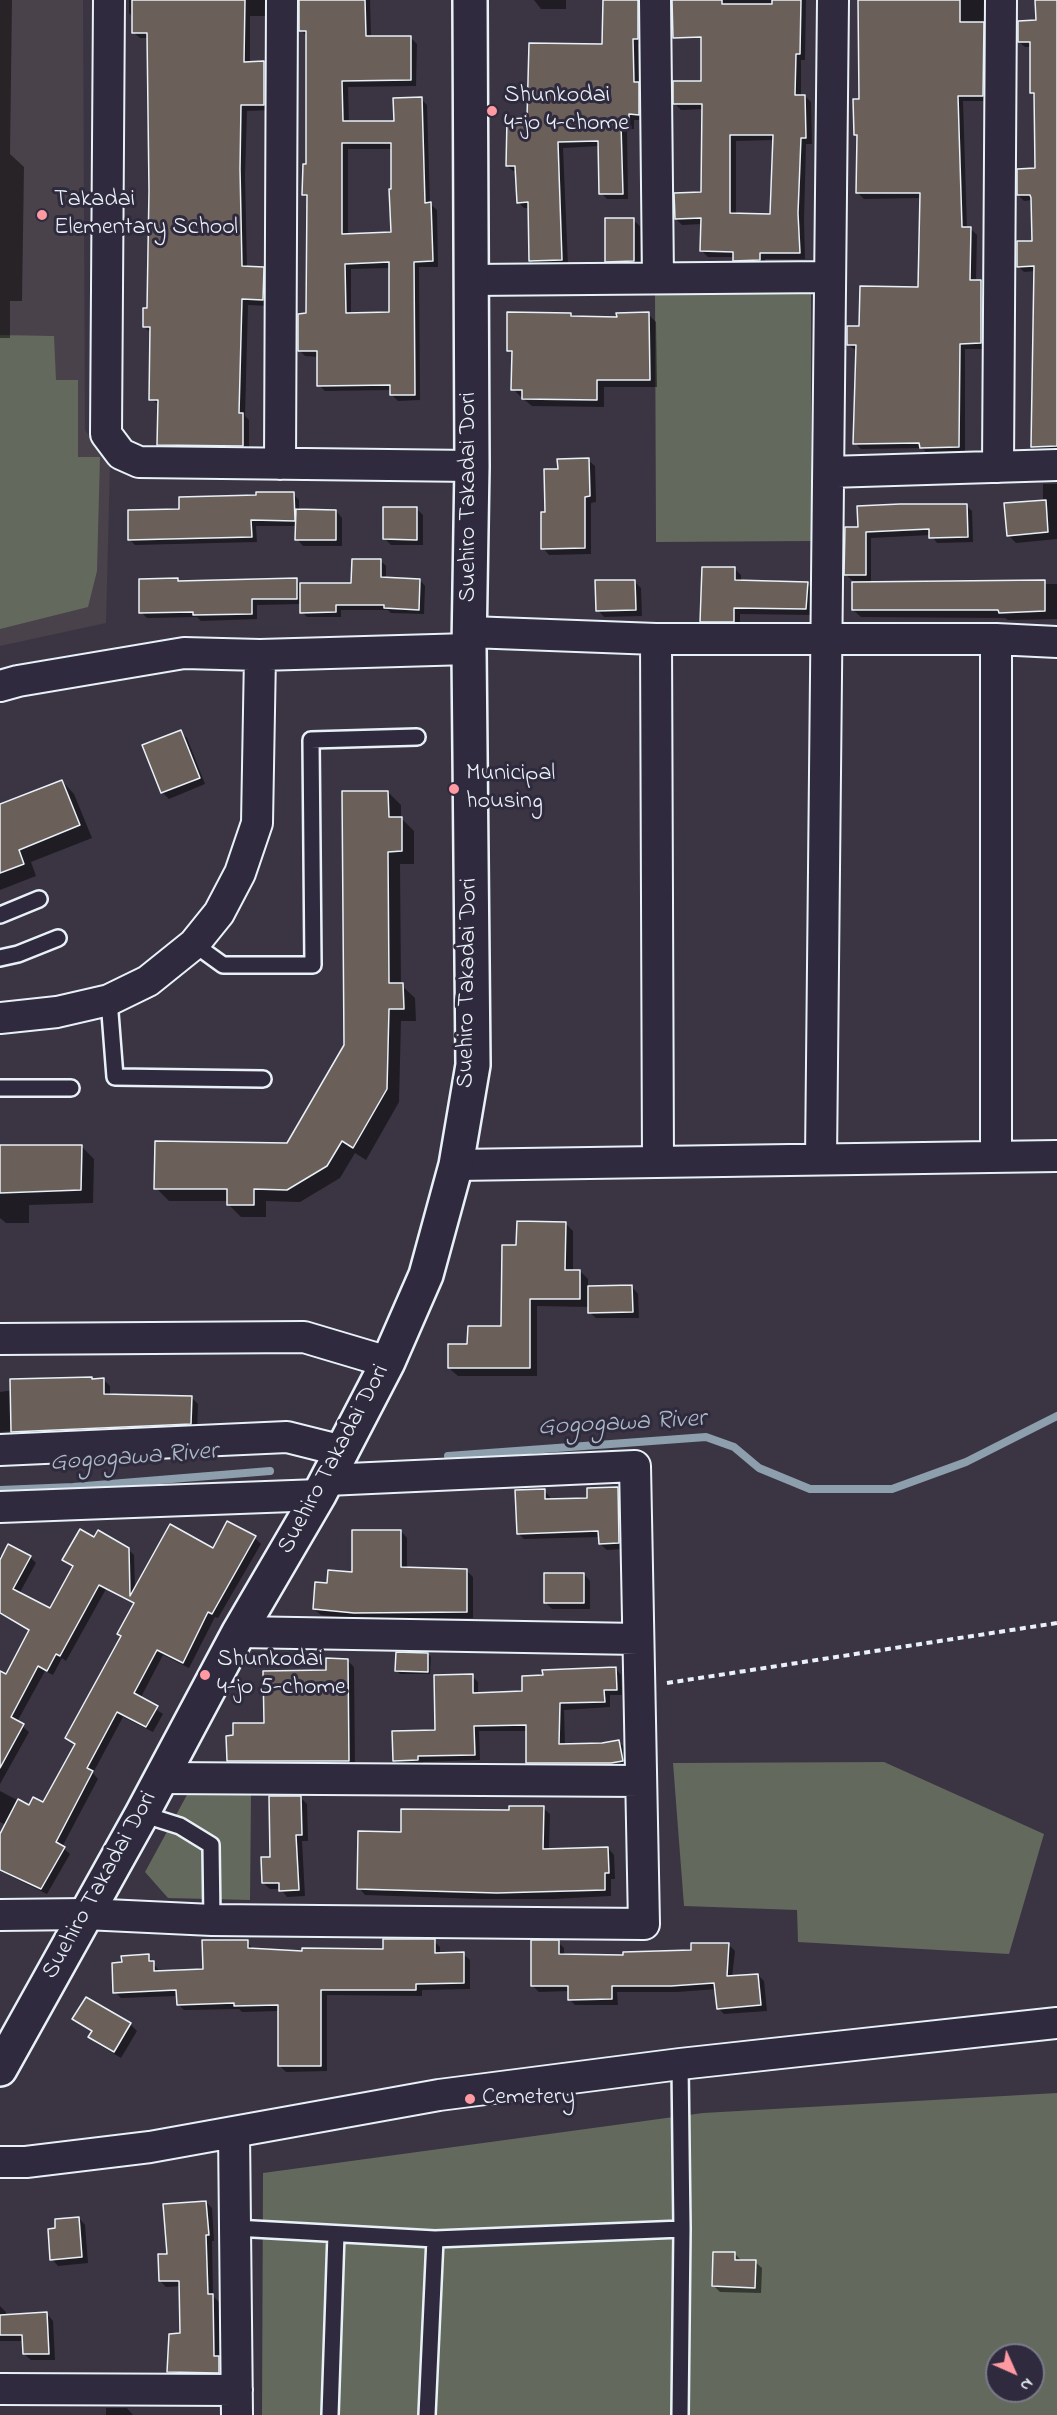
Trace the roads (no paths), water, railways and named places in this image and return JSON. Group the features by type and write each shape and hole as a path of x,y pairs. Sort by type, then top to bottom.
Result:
{"street":[{"path":"109,0 106,434 121,454 139,462 472,466"},
{"path":"280,464 282,0"},
{"name":"Suehiro Takadai Dori","path":"0,2069 162,1778 239,1632 323,1488 388,1362 426,1275 456,1165 472,1065 469,641 472,466 470,0"},
{"path":"655,0 658,278"},
{"path":"821,1159 833,0"},
{"path":"998,467 1001,0"},
{"path":"471,280 830,277"},
{"path":"829,472 1057,465"},
{"path":"656,639 658,1162"},
{"path":"996,639 996,1156"},
{"path":"0,686 18,681 184,654 260,655 469,641 996,639 1057,642"},
{"path":"0,1018 57,1012 109,1000 148,981 194,944 219,913 240,873 257,823 260,655"},
{"path":"456,1165 1057,1156"},
{"path":"0,1339 304,1337 388,1362"},
{"path":"0,1450 287,1437 343,1451"},
{"path":"0,1915 85,1914 212,1920 644,1924 635,1466 3,1513"},
{"path":"239,1632 638,1639"},
{"path":"162,1778 641,1781"},
{"path":"0,2162 26,2162 150,2148 439,2095 680,2064 1057,2023"},
{"path":"0,2389 237,2402 234,2132"}],"lane":[{"path":"194,944 224,965 313,965 311,740 417,737"},
{"path":"0,915 39,899"},
{"path":"0,958 18,954 58,938"},
{"path":"109,1000 115,1077 263,1079"},
{"path":"0,1088 71,1088"},
{"path":"142,1814 180,1826 211,1845 212,1920"},
{"path":"680,2064 682,2229 680,2415"},
{"path":"235,2228 435,2239 682,2229"},
{"path":"330,2415 336,2234"},
{"path":"427,2415 435,2239"}],"waterway":[{"name":"Gogogawa River","path":"448,1456 706,1437 734,1447 759,1468 810,1489 892,1489 966,1462 1057,1416"},
{"name":"Gogogawa River","path":"0,1490 73,1487 270,1471"}],"place":[{"name":"Shunkodai 4-jo 4-chome","path":"492,111"},
{"name":"Takadai Elementary School","path":"42,215"},
{"name":"Municipal housing","path":"454,789"},
{"name":"Shunkodai 4-jo 5-chome","path":"205,1675"},
{"name":"Cemetery","path":"470,2099"}]}
